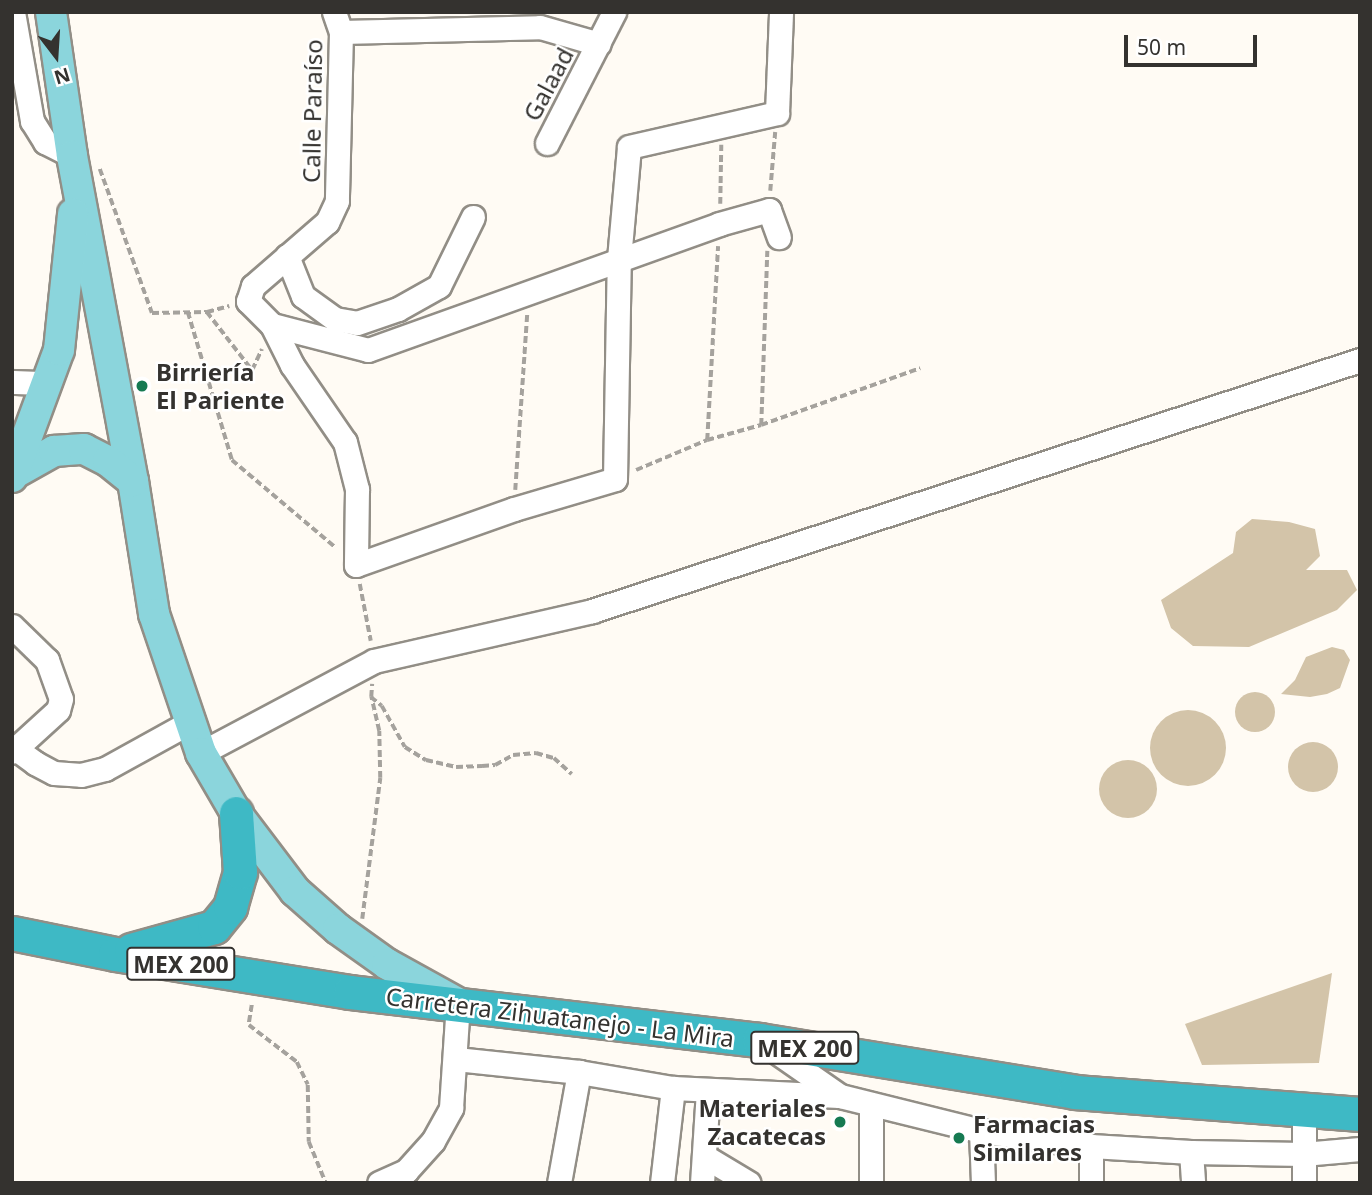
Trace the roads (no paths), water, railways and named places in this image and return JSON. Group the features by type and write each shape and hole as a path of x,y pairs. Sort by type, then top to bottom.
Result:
{"highway":[{"path":"115,954 214,928 230,907 240,872 236,813"},
{"name":"Carretera Zihuatanejo - La Mira","path":"12,933 115,954 350,992 760,1040 1075,1092 1360,1114"}],"main road":[{"path":"51,12 81,166 155,614 201,753 236,813 295,891 359,945 387,964 458,1003"},
{"path":"13,475 59,350 81,166"},
{"path":"13,475 54,451 84,449 108,461 133,481"}],"street":[{"name":"Galaad","path":"547,142 614,12"},
{"path":"272,325 292,365 345,442 357,489 356,565 514,509 615,479 619,259 629,147 777,113 782,12"},
{"path":"337,22 538,17 599,44"},
{"name":"Calle Paraíso","path":"272,325 248,301 253,286 327,222 337,201 337,22"},
{"path":"13,24 32,121 45,142 81,166"},
{"path":"272,325 368,350 719,224 769,210 773,244"},
{"path":"288,256 303,296 335,319 357,323 398,309 439,286 472,218"},
{"path":"201,753 374,661 592,611 1360,360"},
{"path":"12,382 47,383"},
{"path":"12,626 47,660 61,699 58,710 14,750 35,764 54,773 81,775 105,769 190,722"},
{"path":"379,1183 405,1171 433,1141 451,1108 458,1003"},
{"path":"760,1040 840,1096"},
{"path":"456,1059 579,1072 673,1088 840,1096 981,1131 1091,1146 1191,1152 1303,1154 1360,1149"},
{"path":"559,1183 579,1072"},
{"path":"662,1183 673,1088"},
{"path":"702,1183 708,1091"},
{"path":"871,1105 871,1183"},
{"path":"1304,1110 1304,1183"},
{"path":"981,1131 983,1183"},
{"path":"1091,1146 1091,1183"},
{"path":"1191,1152 1193,1183"},
{"path":"704,1156 749,1183"}],"place":[{"name":"Birriería El Pariente","path":"142,386"},
{"name":"Materiales Zacatecas","path":"840,1122"},
{"name":"Farmacias Similares","path":"959,1138"}]}
